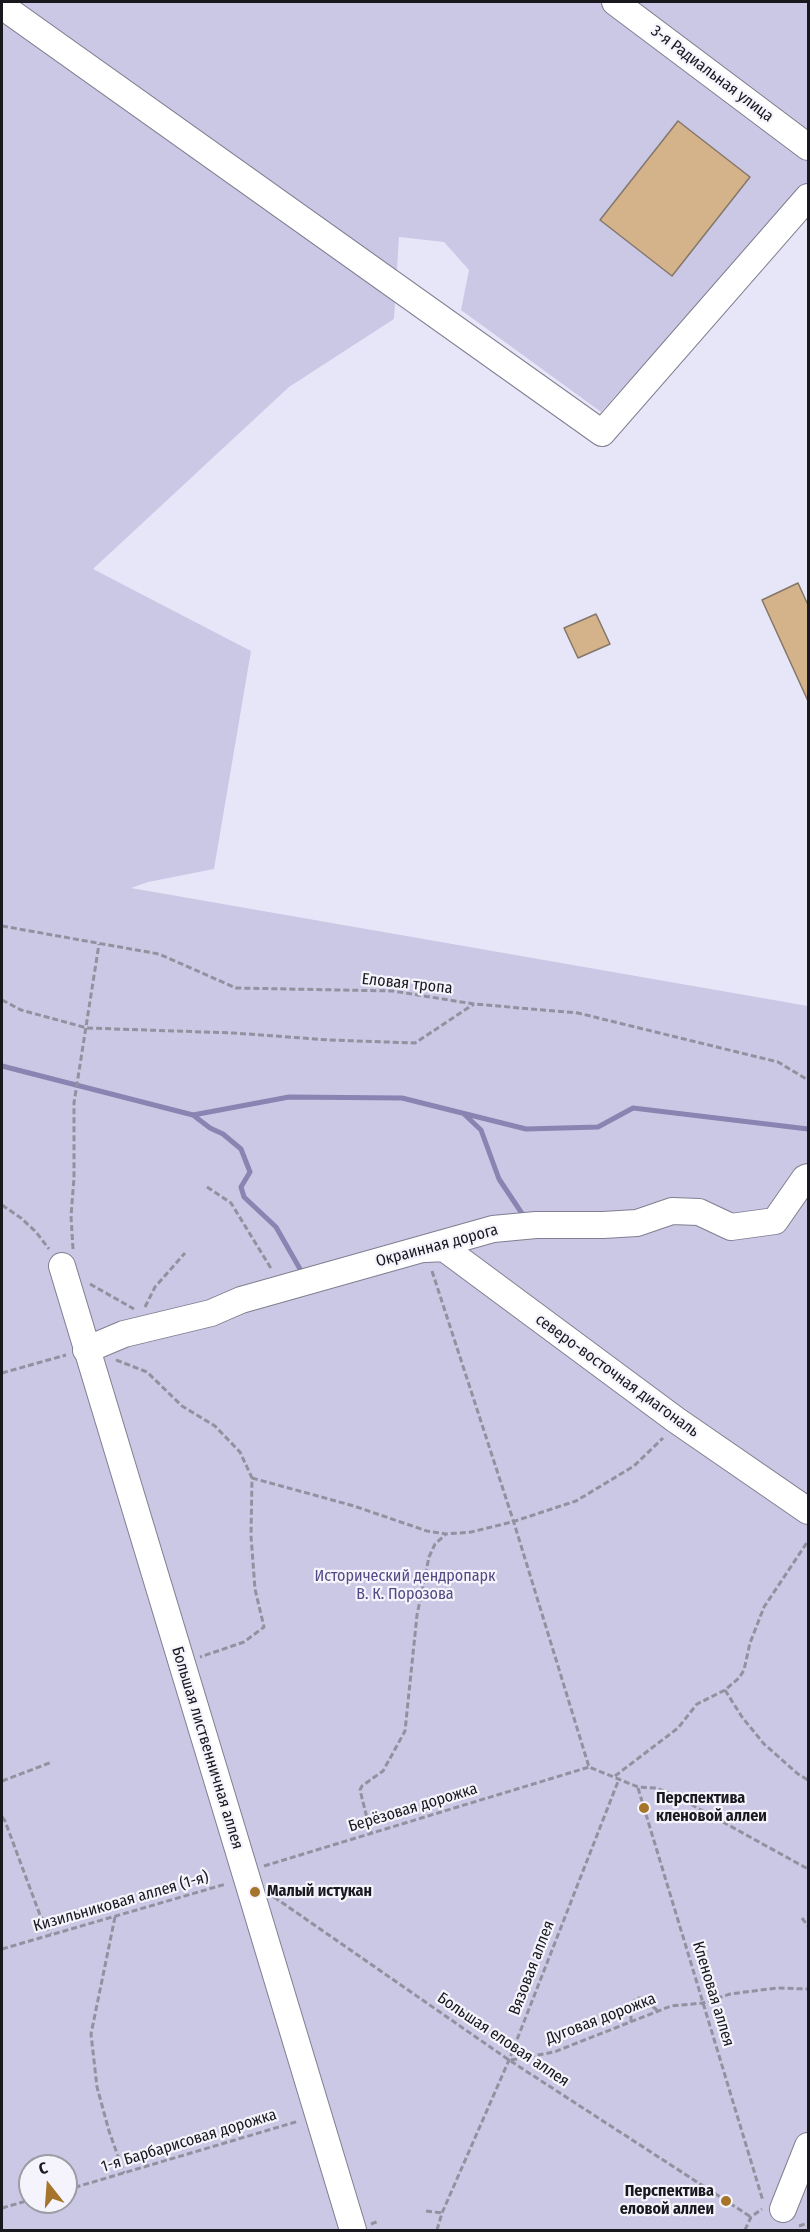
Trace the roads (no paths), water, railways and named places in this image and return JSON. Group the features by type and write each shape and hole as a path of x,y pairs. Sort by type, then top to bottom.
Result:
{"street":[{"name":"3-я Радиальная улица","path":"615,2 808,147"},
{"path":"2,6 602,433 808,197"},
{"name":"Окраинная дорога","path":"90,1348 124,1334 211,1313 241,1300 493,1229 536,1225 638,1223 672,1211 699,1212 731,1227 775,1221 805,1178 808,1177"},
{"name":"северо-восточная диагональ","path":"425,1249 444,1248 676,1420 808,1510"},
{"name":"Большая лиственничная аллея","path":"68,1261 90,1348 181,1664 353,2230"},
{"path":"787,2219 808,2146"}],"waterway":[{"path":"2,1066 193,1115 289,1097 402,1098 526,1129 598,1127 633,1108 808,1129"},
{"path":"464,1114 481,1130 499,1179 523,1215"},
{"path":"193,1115 210,1128 223,1134 241,1149 250,1172 241,1187 244,1197 276,1227 300,1269"}],"place":[{"name":"Перспектива кленовой аллеи","path":"644,1808"},
{"name":"Малый истукан","path":"255,1892"},
{"name":"Перспектива еловой аллеи","path":"726,2201"}],"park label":[{"name":"Исторический дендропарк В. К. Порозова","path":"405,1586"}]}
